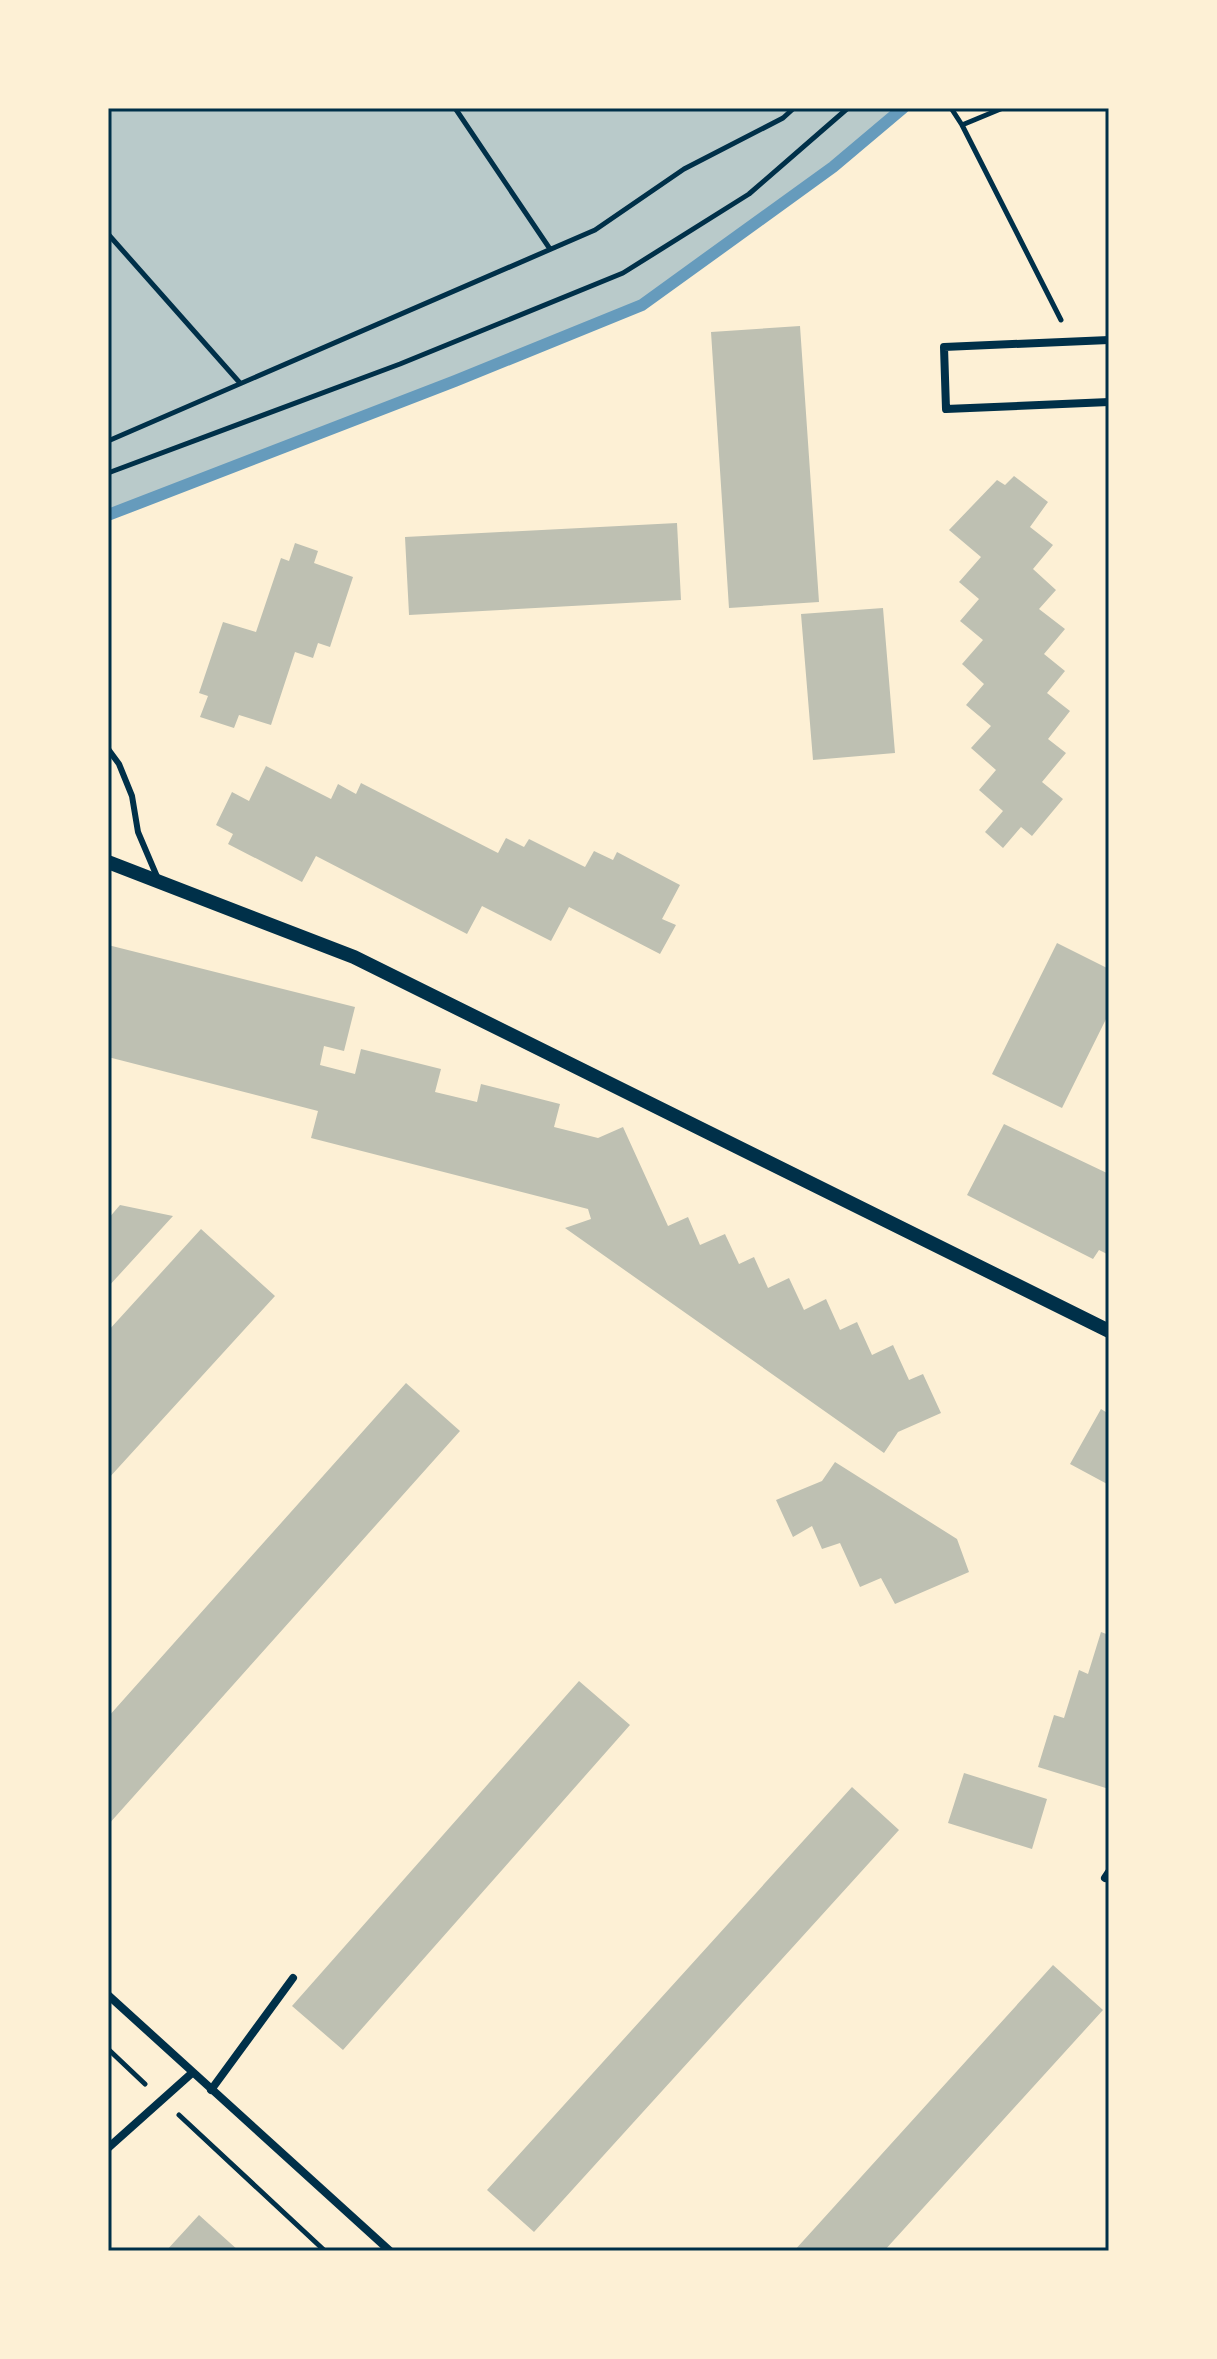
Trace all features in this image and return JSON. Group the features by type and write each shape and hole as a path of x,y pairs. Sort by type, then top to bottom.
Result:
{"street":[{"path":"1109,340 944,347 946,409 1109,402"},
{"path":"108,862 354,957 1109,1331"},
{"path":"211,2090 293,1978"},
{"path":"108,1995 390,2251"},
{"path":"108,2148 192,2073"}],"lane":[{"path":"108,749 119,764 132,796 138,832 158,880"}],"path":[{"path":"455,108 550,249"},
{"path":"108,441 595,230 684,169 783,118 794,108"},
{"path":"108,473 400,364 623,273 749,194 848,108"},
{"path":"951,108 1072,342"},
{"path":"962,125 1003,108"},
{"path":"108,234 240,383"},
{"path":"108,2049 325,2251"}],"shaded area":[{"path":"108,108 903,108 833,167 642,305 108,515"}],"building":[{"path":"800,326 819,602 729,608 711,332"},
{"path":"1014,476 1048,502 1030,527 1053,545 1033,569 1056,590 1039,609 1065,629 1044,654 1065,671 1047,693 1070,711 1048,739 1066,753 1042,782 1063,799 1032,836 1021,827 1003,848 985,832 1003,811 979,790 996,770 971,748 991,726 966,705 984,684 962,664 983,640 960,621 979,599 959,582 981,557 949,530 997,480 1005,485"},
{"path":"677,523 681,600 409,615 405,537"},
{"path":"295,543 318,551 314,563 353,577 330,647 318,643 313,658 295,652 271,725 239,715 234,728 200,717 208,696 199,693 223,622 256,632 281,558 289,561"},
{"path":"883,608 895,753 813,760 801,614"},
{"path":"266,766 331,799 338,784 356,794 361,783 498,853 506,838 524,847 529,839 585,867 594,851 613,860 617,852 680,885 662,919 676,925 660,954 569,907 551,941 482,906 467,934 316,856 302,882 228,844 233,834 216,825 232,792 249,801"},
{"path":"1057,943 1109,969 1109,1013 1062,1108 992,1074"},
{"path":"108,945 355,1007 344,1051 324,1046 320,1065 355,1074 361,1049 441,1069 435,1092 477,1102 481,1084 560,1104 554,1127 598,1138 623,1127 668,1226 688,1217 700,1245 725,1234 739,1264 754,1257 768,1288 789,1278 804,1310 826,1299 840,1330 857,1322 872,1355 893,1345 909,1380 923,1374 941,1413 898,1432 884,1453 565,1228 591,1219 588,1209 311,1138 318,1111 108,1057"},
{"path":"1004,1124 1109,1174 1109,1255 1099,1250 1093,1259 967,1195"},
{"path":"120,1205 173,1216 108,1287 108,1219"},
{"path":"201,1229 275,1296 108,1479 108,1331"},
{"path":"406,1383 460,1431 108,1825 108,1717"},
{"path":"1101,1409 1109,1414 1109,1485 1070,1464"},
{"path":"835,1462 957,1539 969,1572 895,1604 881,1578 860,1587 840,1543 822,1549 812,1526 793,1537 776,1500 822,1481"},
{"path":"1101,1632 1109,1635 1109,1789 1038,1767 1054,1715 1064,1718 1079,1670 1088,1674"},
{"path":"579,1681 630,1725 343,2050 292,2006"},
{"path":"964,1773 1047,1799 1032,1849 948,1823"},
{"path":"852,1787 899,1830 534,2232 487,2190"},
{"path":"1053,1965 1103,2010 884,2251 794,2251"},
{"path":"199,2215 239,2251 166,2251"}],"waterway":[{"path":"108,515 642,305 833,167 903,108"}]}
